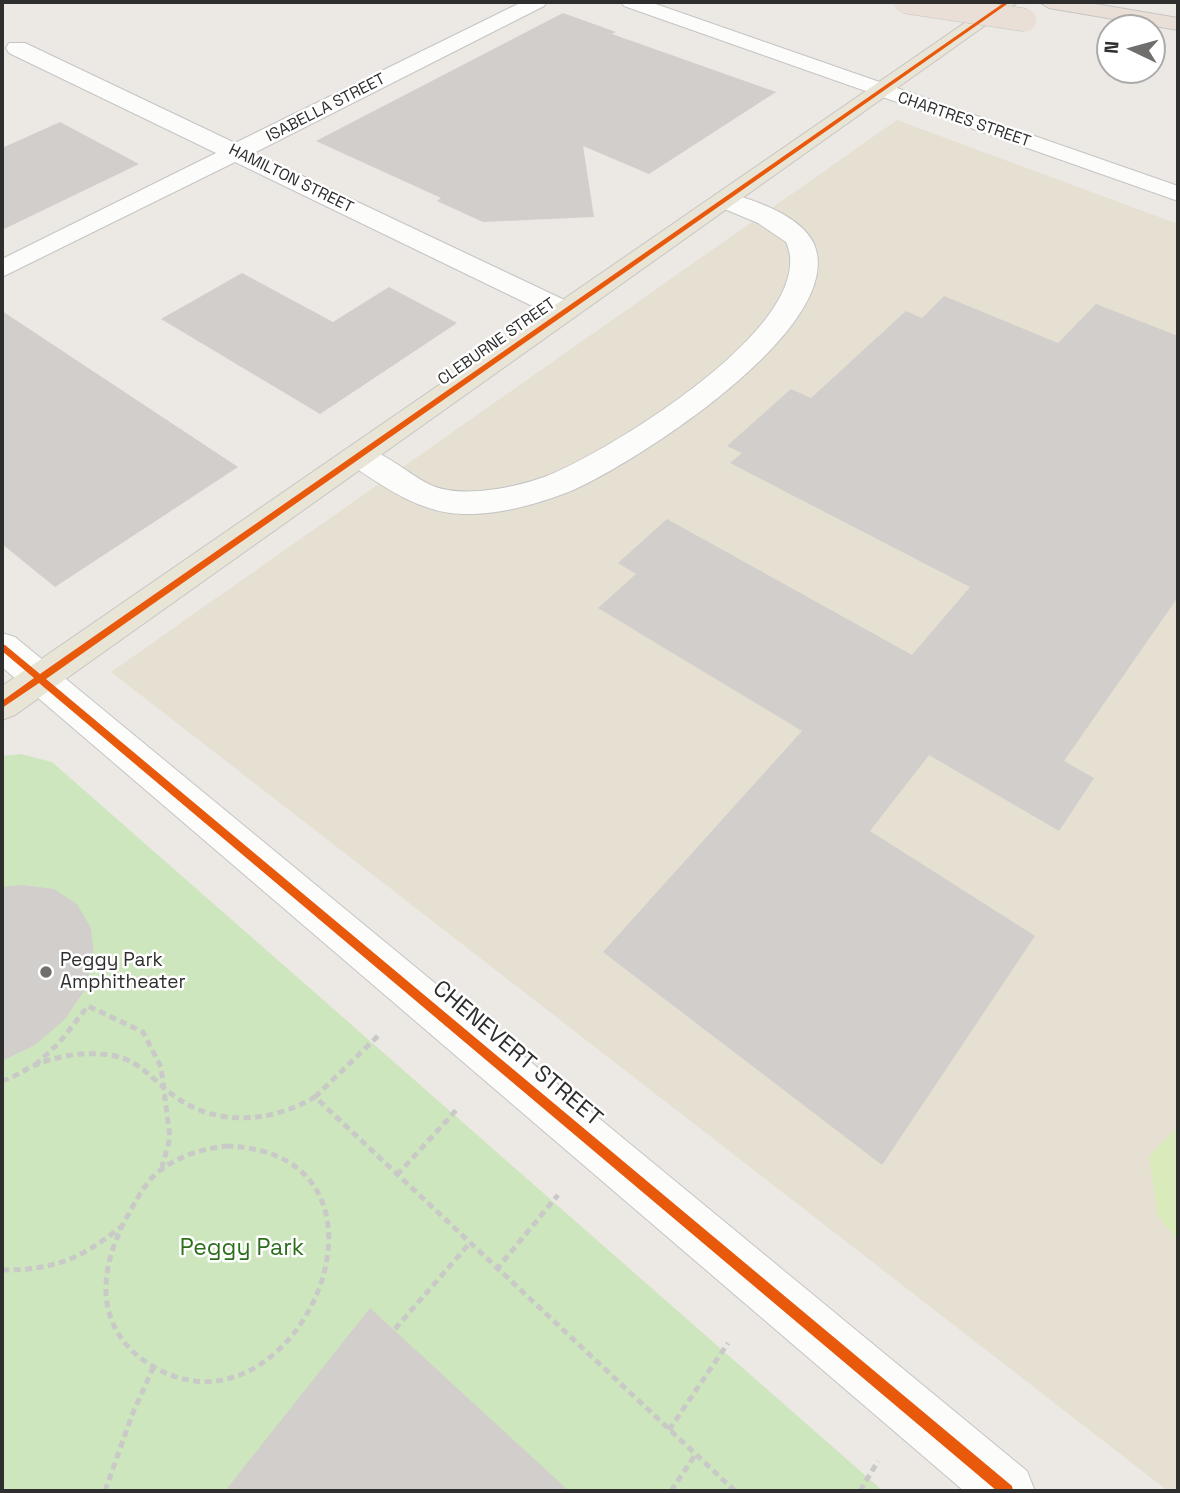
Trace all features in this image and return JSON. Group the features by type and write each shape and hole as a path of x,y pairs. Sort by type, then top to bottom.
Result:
{"highway":[{"path":"905,2 1025,20 1097,10"},
{"path":"1049,2 1178,24"}],"main road":[{"name":"CLEBURNE STREET","path":"2,705 1008,2"}],"street":[{"name":"ISABELLA STREET","path":"2,269 537,2"},
{"name":"CHARTRES STREET","path":"631,2 1178,194"},
{"name":"HAMILTON STREET","path":"17,48 565,311"},
{"path":"359,456 429,499 461,503 503,500 571,478 694,405 777,329 799,291 806,263 800,243 786,229 724,200"},
{"name":"CHENEVERT STREET","path":"2,647 1007,1491"}],"path":[{"path":"35,1066 59,1043 88,1006 143,1032 160,1067 169,1115 170,1138 162,1167 141,1193 121,1227 104,1283 109,1320 134,1354 153,1368 179,1379 210,1380 262,1363 311,1313 324,1282 331,1240 319,1193 298,1168 277,1153 250,1146 209,1147 162,1167"},
{"path":"4,1082 35,1066 78,1055 121,1056 149,1072 179,1099 210,1115 235,1118 276,1115 304,1105 315,1097 379,1035"},
{"path":"315,1097 735,1491"},
{"path":"397,1175 459,1108"},
{"path":"496,1269 558,1195"},
{"path":"2,1270 39,1271 82,1257 121,1227"},
{"path":"395,1329 469,1244"},
{"path":"669,1430 728,1343"},
{"path":"105,1491 132,1415 153,1368"},
{"path":"671,1491 695,1455"},
{"path":"860,1491 878,1461"}],"shaded area":[{"path":"897,120 1178,224 1178,1491 1168,1491 111,672"}],"green space":[{"name":"Peggy Park","path":"21,754 52,762 883,1491 2,1491 2,756"},
{"path":"1178,1127 1178,1240 1158,1216 1149,1156"}],"building":[{"path":"563,13 616,32 612,34 776,92 649,174 583,146 594,217 483,222 437,201 441,198 316,141"},
{"path":"60,122 139,164 2,230 2,148"},
{"path":"242,273 333,322 389,287 457,323 320,414 161,319"},
{"path":"944,296 1058,343 1096,304 1178,336 1178,597 1064,761 1094,778 1059,831 929,755 870,831 1035,936 882,1165 603,952 802,731 598,608 636,574 618,563 667,519 912,655 970,587 730,463 742,453 727,446 791,389 811,398 906,311 922,318"},
{"path":"2,311 238,467 55,587 2,544"},
{"name":"Peggy Park Amphitheater","path":"23,885 54,889 77,904 91,928 94,956 86,988 65,1019 35,1045 2,1061 2,887"},
{"path":"370,1308 569,1491 225,1491"}],"cycle path":[{"path":"2,705 1008,2"},
{"path":"2,647 1007,1491"}],"place":[{"name":"Peggy Park Amphitheater","path":"46,972"}]}
